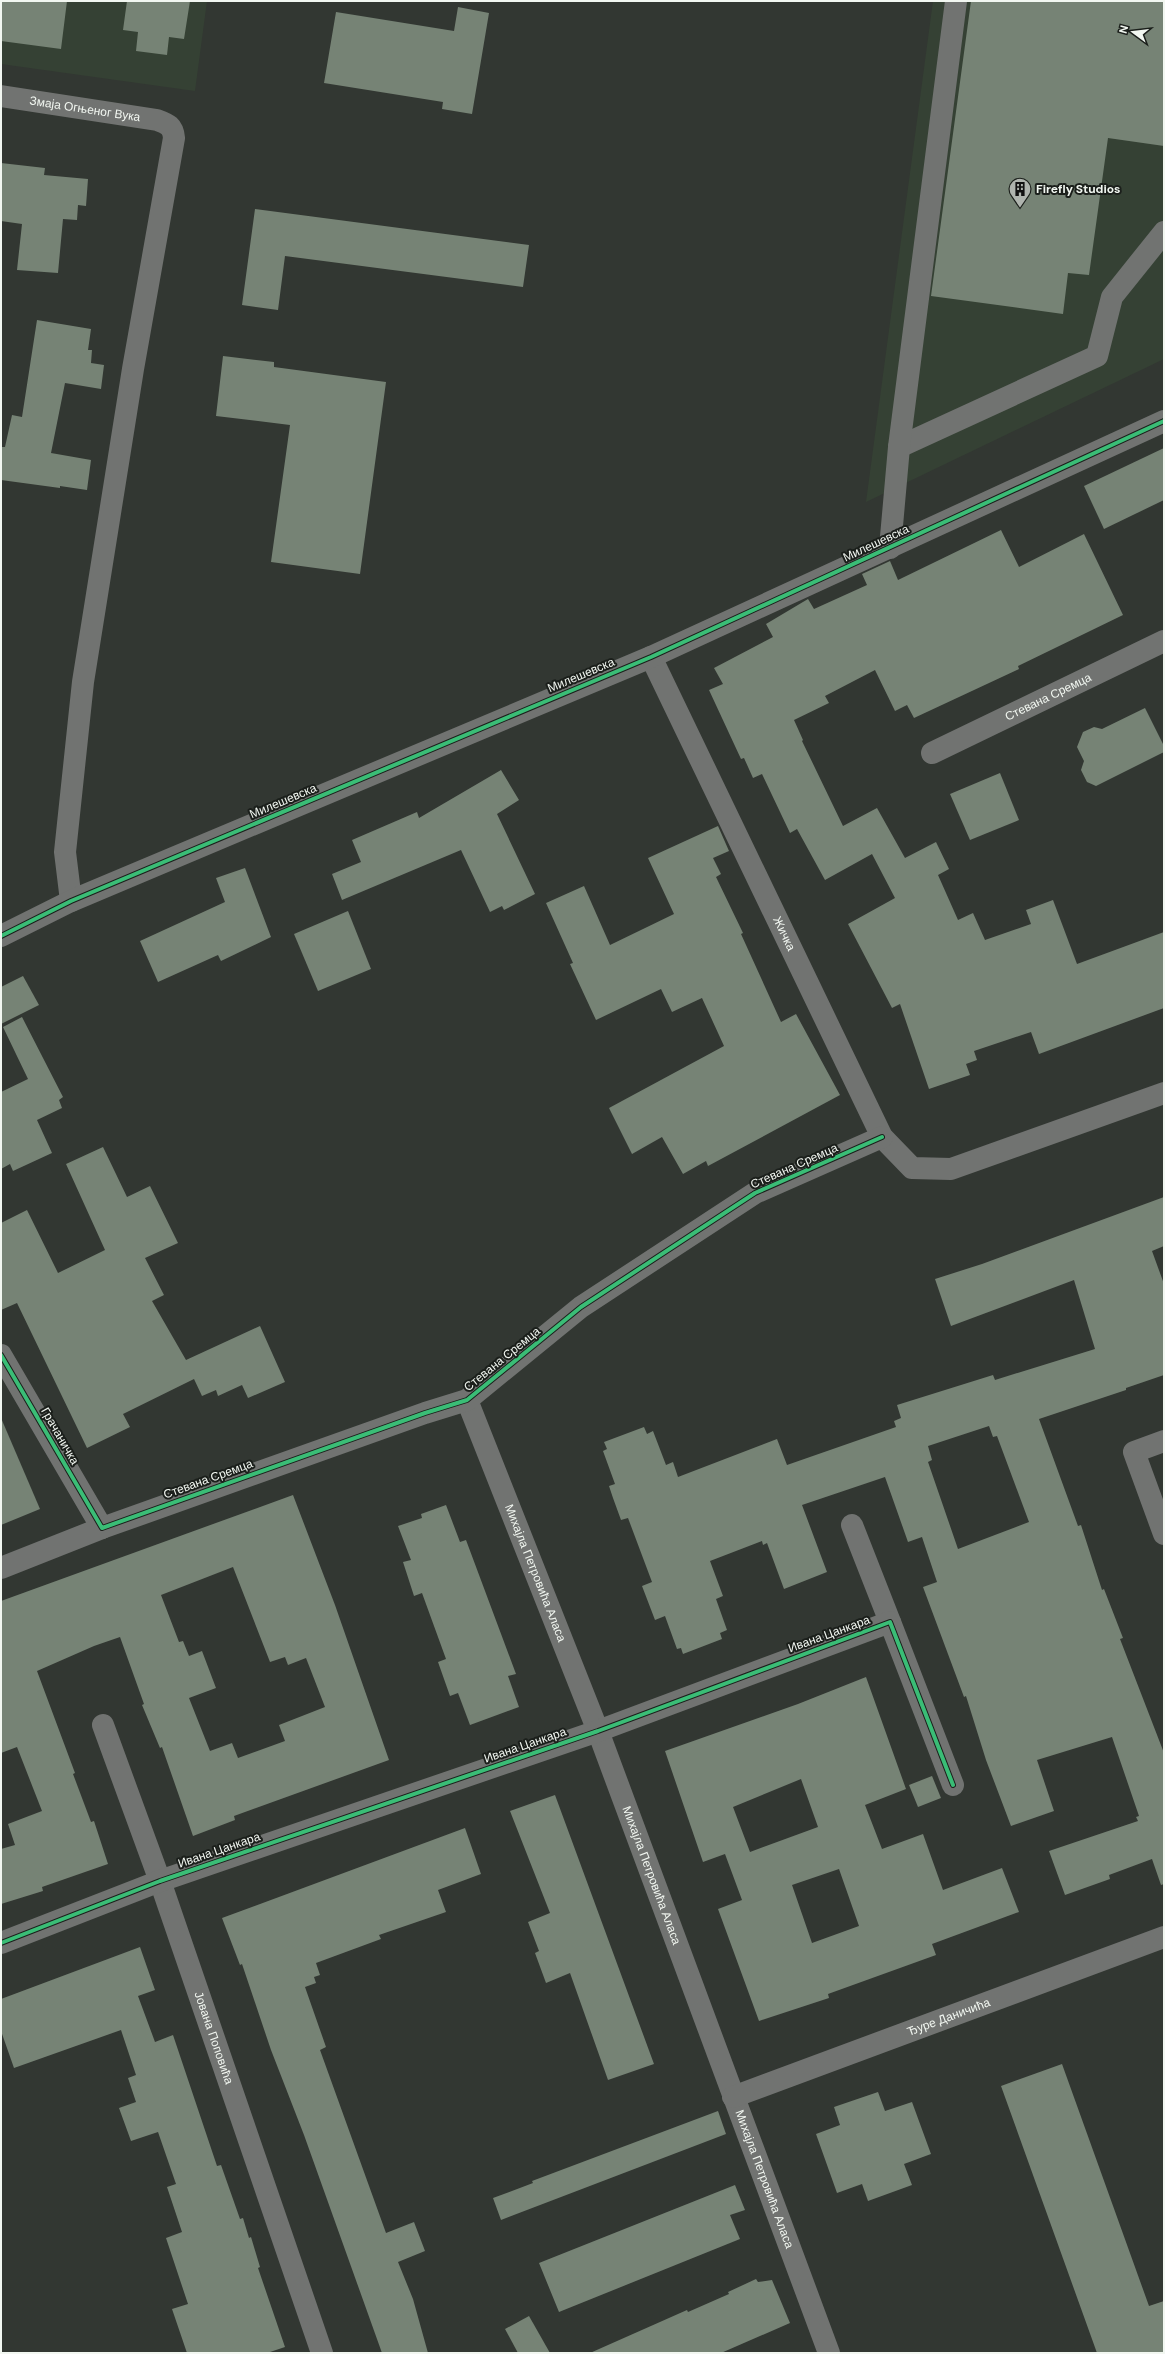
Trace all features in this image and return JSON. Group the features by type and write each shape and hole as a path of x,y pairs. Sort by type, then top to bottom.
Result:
{"street":[{"path":"890,548 899,447 956,1"},
{"name":"Змаја Огњеног Вука","path":"1,96 157,120 169,124 173,130 174,138 135,361 83,682 65,852 71,901"},
{"path":"899,447 1097,356 1112,297 1164,232"},
{"name":"Милешевска","path":"1,936 71,901 651,657 1164,422"},
{"name":"Стевана Сремца","path":"932,753 1164,641"},
{"name":"Жичка","path":"651,657 882,1137 912,1168 951,1169 1164,1093"},
{"name":"Стевана Сремца","path":"1,1568 102,1528 425,1413 467,1400 581,1307 756,1193 882,1137"},
{"name":"Грачаничка","path":"1,1355 102,1528"},
{"name":"Михајла Петровића Аласа","path":"467,1400 598,1731 828,2353"},
{"path":"1164,1441 1134,1452 1164,1534"},
{"path":"852,1525 953,1785"},
{"name":"Ивана Цанкара","path":"1,1943 160,1881 598,1731 890,1622"},
{"name":"Јована Поповића","path":"103,1725 160,1881 322,2353"},
{"name":"Ђуре Даничића","path":"733,2097 1164,1937"}],"shaded area":[{"path":"1,1 207,1 195,91 1,64"},
{"path":"933,1 1164,1 1164,359 866,502"}],"building":[{"path":"1,1 67,1 61,49 1,41"},
{"path":"127,1 190,1 184,39 169,37 167,55 136,51 138,32 123,30"},
{"name":"Firefly Studios","path":"971,1 1164,1 1164,146 1108,138 1089,275 1068,273 1063,314 931,296"},
{"path":"458,7 489,13 472,114 442,109 443,102 324,83 336,12 454,31"},
{"path":"1,163 45,168 44,175 88,179 86,206 78,205 77,220 63,219 58,273 17,270 22,224 1,221"},
{"path":"255,209 529,245 523,287 285,256 278,310 242,305"},
{"path":"37,320 91,329 88,350 92,350 91,363 104,365 101,389 65,383 51,453 91,460 87,490 1,480 1,447 5,447 12,415 22,417"},
{"path":"223,356 274,362 274,367 386,382 360,574 271,562 290,425 216,416"},
{"path":"1164,448 1164,500 1104,529 1084,486"},
{"path":"1001,530 1019,567 1084,534 1123,615 1018,666 1019,669 914,718 907,705 895,711 875,670 825,696 829,703 794,720 803,740 802,741 843,826 877,808 905,858 936,842 949,869 938,875 958,920 973,913 985,940 1031,924 1026,910 1053,900 1077,964 1164,932 1164,1008 1039,1054 1031,1032 974,1051 977,1060 966,1064 970,1075 929,1089 900,1004 892,1008 848,924 895,898 872,854 825,880 797,829 790,833 762,774 753,778 744,758 741,759 709,690 723,684 714,668 773,637 766,624 808,599 814,609 867,585 862,574 890,561 898,580"},
{"path":"1145,708 1164,746 1164,752 1096,786 1087,782 1081,770 1084,761 1077,747 1083,732 1094,727 1102,729"},
{"path":"501,770 519,800 497,814 535,894 504,910 502,906 490,912 461,850 342,900 332,874 361,862 352,840 417,812 419,818"},
{"path":"1000,773 1019,820 970,840 950,794"},
{"path":"718,826 729,851 713,858 721,874 716,877 743,933 741,934 781,1022 796,1014 840,1095 708,1166 706,1161 683,1174 662,1137 632,1154 609,1108 724,1046 702,998 672,1012 661,989 596,1020 570,964 573,963 546,903 584,886 610,945 674,914 648,858"},
{"path":"245,868 271,937 221,961 218,955 158,982 140,941 225,902 216,878"},
{"path":"348,911 371,969 318,991 294,934"},
{"path":"23,976 39,1005 1,1024 1,987"},
{"path":"22,1017 63,1097 59,1100 62,1108 37,1120 52,1153 13,1171 10,1164 1,1169 1,1092 28,1079 3,1027"},
{"path":"103,1147 127,1197 150,1186 178,1243 145,1258 164,1295 152,1301 186,1360 260,1326 285,1382 248,1398 242,1385 218,1396 216,1390 202,1396 194,1379 123,1414 130,1427 87,1448 17,1303 1,1310 1,1223 27,1210 58,1273 105,1250 66,1164"},
{"path":"1164,1197 1164,1246 1152,1251 1164,1284 1164,1375 1126,1388 1126,1390 1039,1419 1078,1526 1081,1525 1102,1590 1104,1589 1123,1638 1120,1639 1164,1753 1164,1884 1161,1885 1152,1859 1109,1875 1110,1879 1065,1895 1049,1851 1138,1821 1136,1817 1139,1816 1112,1737 1037,1760 1054,1811 1011,1826 986,1760 966,1696 964,1697 923,1587 937,1582 922,1537 908,1542 885,1477 802,1505 827,1572 784,1589 767,1543 763,1545 762,1541 710,1561 723,1596 716,1599 727,1630 720,1633 722,1639 683,1654 681,1648 677,1649 665,1616 655,1620 642,1586 652,1582 628,1518 621,1520 609,1486 615,1484 603,1451 607,1449 604,1442 644,1427 647,1434 653,1431 666,1465 673,1462 678,1477 777,1439 787,1465 896,1427 894,1421 901,1418 897,1405 993,1375 995,1380 1095,1349 1074,1280 951,1326 935,1279 982,1264","holes":["989,1426 993,1437 997,1436 1029,1522 958,1549 928,1462 932,1460 928,1446"]},
{"path":"1,1418 40,1509 1,1525"},
{"path":"293,1495 335,1605 389,1760 234,1816 235,1820 193,1836 162,1747 160,1748 142,1705 144,1704 120,1637 94,1646 37,1671 75,1773 73,1774 91,1822 94,1821 108,1864 42,1887 43,1891 1,1904 1,1849 15,1845 8,1824 42,1811 17,1747 1,1753 1,1601","holes":["233,1567 270,1662 285,1657 288,1665 306,1658 325,1707 279,1725 285,1741 238,1758 232,1743 210,1751 189,1698 216,1688 202,1651 189,1656 183,1641 179,1642 161,1595"]},
{"path":"446,1505 460,1542 466,1540 516,1674 508,1676 519,1707 470,1725 458,1693 450,1696 438,1662 446,1659 422,1593 414,1596 403,1562 411,1560 398,1526 422,1518 421,1514"},
{"path":"866,1677 906,1789 865,1805 882,1849 923,1834 943,1890 1002,1868 1019,1912 932,1944 936,1955 828,1994 829,1998 759,2021 718,1909 742,1900 725,1854 703,1862 665,1751 798,1704","holes":["801,1779 818,1827 750,1852 733,1807","839,1869 859,1926 812,1943 792,1885"]},
{"path":"932,1776 941,1798 918,1807 909,1785"},
{"path":"555,1795 654,2064 608,2080 570,1973 546,1983 535,1953 539,1951 528,1922 550,1913 510,1811"},
{"path":"465,1828 481,1874 438,1890 446,1912 379,1935 381,1939 316,1963 320,1975 314,1977 316,1983 305,1987 326,2047 320,2050 386,2233 414,2222 425,2251 398,2262 413,2299 428,2353 382,2353 304,2135 271,2050 242,1964 240,1965 222,1918"},
{"path":"140,1947 155,1990 138,1996 155,2042 173,2035 217,2166 221,2165 240,2219 243,2218 249,2238 251,2237 260,2267 258,2268 285,2347 267,2353 187,2353 172,2309 188,2304 166,2238 182,2232 167,2187 176,2184 158,2132 131,2141 119,2108 136,2102 128,2078 136,2075 121,2030 14,2068 1,2031 1,1999"},
{"path":"1062,2064 1149,2306 1164,2301 1164,2353 1097,2353 1001,2086"},
{"path":"878,2092 885,2111 912,2102 931,2154 904,2164 912,2185 868,2201 862,2184 837,2193 816,2134 840,2125 834,2107"},
{"path":"718,2111 726,2134 501,2220 493,2198 533,2183 532,2181"},
{"path":"735,2185 745,2210 730,2215 740,2239 559,2312 539,2263"},
{"path":"756,2279 758,2282 772,2280 790,2323 721,2353 590,2353 687,2310 688,2312 729,2294 728,2292"},
{"path":"529,2316 550,2353 518,2353 505,2329"}],"cycle path":[{"path":"1,936 71,901 651,657 1164,421"},
{"path":"1,1355 102,1528 425,1413 467,1400 581,1307 755,1193 882,1137"},
{"path":"1,1943 160,1881 598,1731 890,1622 953,1785"}],"place":[{"name":"Firefly Studios","path":"1020,208"}]}
